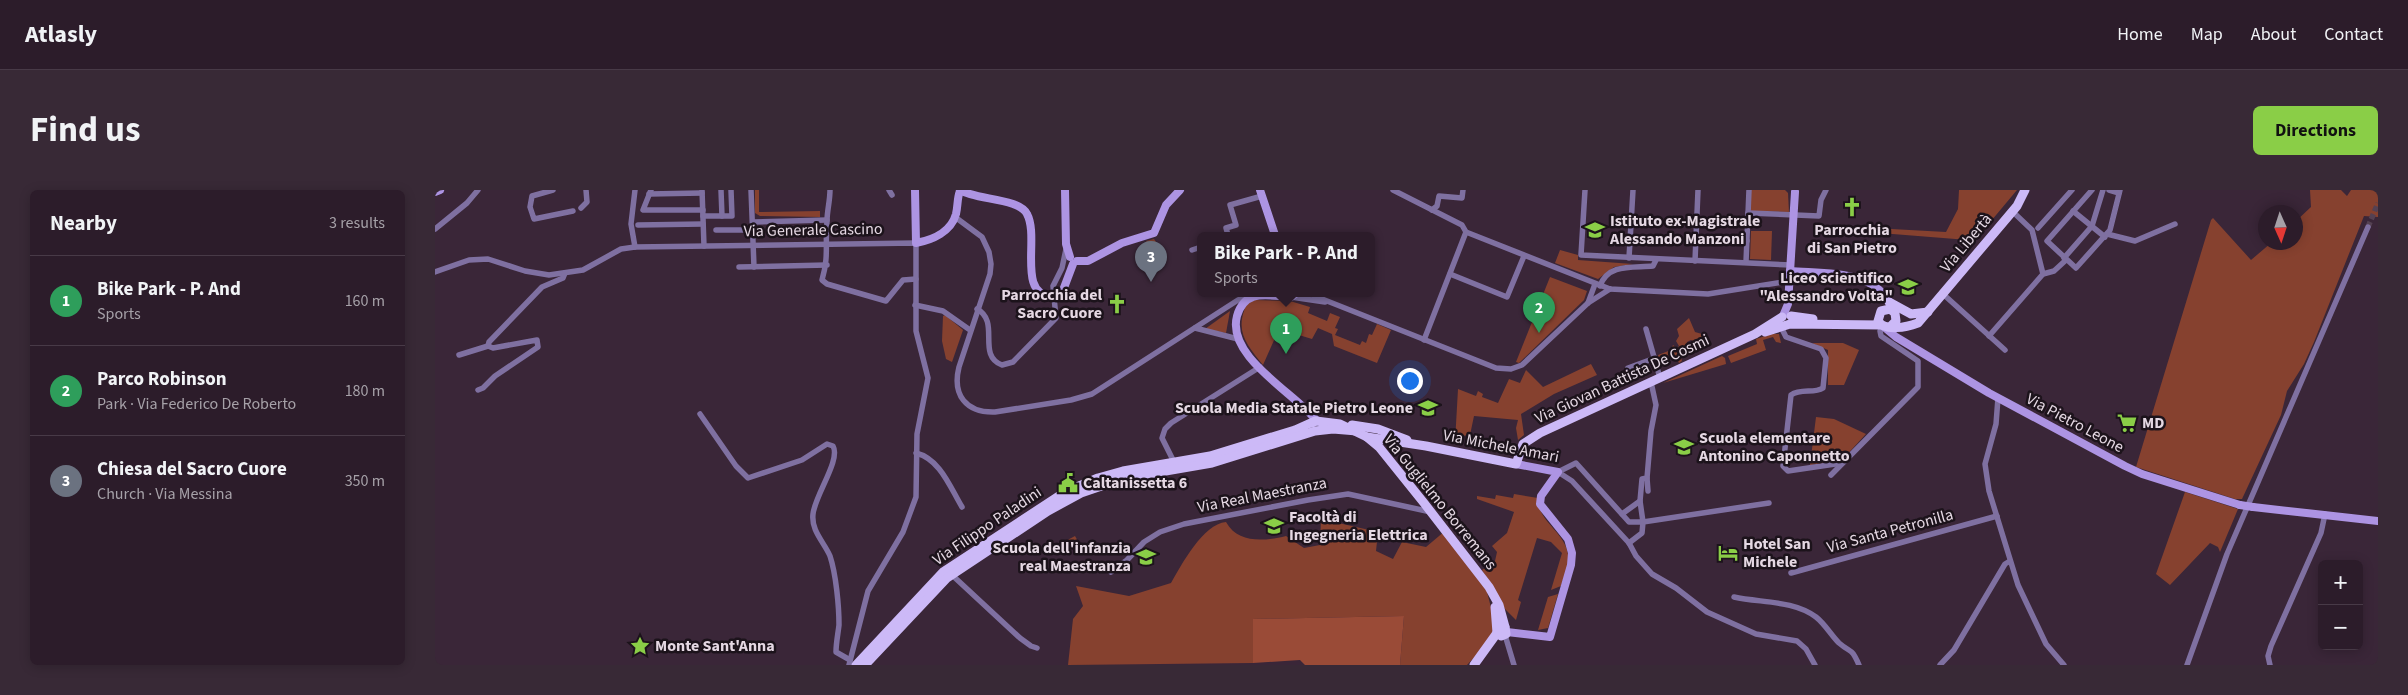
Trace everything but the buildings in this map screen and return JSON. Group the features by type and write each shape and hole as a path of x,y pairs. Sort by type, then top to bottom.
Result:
{"main road":[{"path":"435,192 440,190"},
{"path":"915,190 916,242"},
{"path":"955,217 960,190 1018,206 1026,212 1030,222 1034,286 1040,294 1053,297 1062,293 1074,261"},
{"path":"1065,190 1066,249 1074,261"},
{"path":"1074,261 1093,259 1122,243 1154,233 1166,205 1180,190"},
{"path":"1786,321 1795,216 1794,190"},
{"name":"Via Libertà","path":"1891,327 1918,323 2012,211 2025,190"},
{"path":"1261,193 1274,232"},
{"name":"Via Generale Cascino","path":"916,242 937,236 950,226 955,217"},
{"path":"1791,268 1852,276 1865,280 1882,294 1892,308 1910,317 1928,312"},
{"path":"1256,297 1247,298 1242,303 1237,317 1238,339 1246,352 1302,407 1315,424 1357,431"},
{"path":"1786,321 1860,321 1879,314 1884,309 1892,308"},
{"path":"1891,327 1892,308"},
{"path":"1879,314 1878,321 1891,327 1909,343"},
{"path":"1786,321 1891,327"},
{"name":"Via Giovan Battista De Cosmi","path":"1515,464 1519,450 1528,440 1786,321"},
{"name":"Via Pietro Leone","path":"1891,327 1896,337 1909,343 1998,398 2135,471 2240,505 2325,514"},
{"path":"1315,424 1340,424 1379,443 1384,435 1398,440 1388,451 1388,458"},
{"name":"Via Filippo Paladini","path":"852,663 943,572 1065,492 1098,478 1123,471 1210,456 1315,424"},
{"name":"Via Filippo Paladini","path":"865,665 952,575 1048,511 1089,489 1125,478 1212,463 1315,424"},
{"name":"Via Michele Amari","path":"1340,424 1378,429 1398,440 1558,472"},
{"name":"Via Guglielmo Borremans","path":"1379,443 1388,458 1489,587 1503,632"},
{"path":"1474,665 1484,654 1491,650 1503,632 1550,637 1572,559 1568,539 1541,504 1541,496 1558,472"},
{"path":"2325,514 2378,521"}],"street":[{"path":"435,229 467,203 478,190"},
{"path":"553,190 532,196 530,204 533,219 573,211"},
{"path":"581,208 587,202 586,190"},
{"path":"635,190 631,224 635,247"},
{"path":"721,190 722,216"},
{"path":"703,246 703,213 702,192 650,192 643,210 703,213 732,216 731,190"},
{"path":"751,190 754,267"},
{"path":"830,190 827,220 827,265 822,280 827,284 882,301 889,300 903,280 916,279"},
{"path":"1393,190 1461,225 1466,232 1610,289 1708,294 1789,281"},
{"path":"1432,210 1437,206 1439,196 1462,198 1463,190"},
{"path":"1585,190 1581,255 1656,260 1746,262 1791,268"},
{"path":"1629,258 1633,190"},
{"path":"1695,261 1698,190"},
{"path":"1746,262 1749,190"},
{"path":"1748,215 1819,216 1821,200 1826,190"},
{"path":"2038,228 2072,190"},
{"path":"2092,190 2047,241 2076,268 2106,235 2120,191 2109,190"},
{"path":"1989,336 2043,274 2054,271 2092,226 2103,190"},
{"path":"1227,232 1226,228 1236,225 1230,205 1261,193"},
{"path":"2012,211 2032,230 2043,274"},
{"path":"2073,211 2106,235 2135,240 2175,224"},
{"path":"955,217 982,237 989,252 990,274 970,330 957,375 959,395 968,405 988,412 1071,400 1092,394 1238,300 1247,298"},
{"path":"753,222 827,220"},
{"path":"638,225 703,224"},
{"path":"2187,665 2230,546 2368,227"},
{"path":"716,230 753,230"},
{"path":"1424,340 1466,232"},
{"path":"1696,238 1747,241"},
{"path":"700,414 737,466 749,478 802,460 827,444 833,446 835,458 815,503 813,519 816,531 832,564 839,622 837,652 852,663 868,591 903,532 916,497 917,434 928,378 916,331 916,242"},
{"name":"Via Generale Cascino","path":"565,273 583,270 621,250 635,247 916,242"},
{"path":"1192,250 1197,248"},
{"path":"977,309 985,314 989,329 988,352 991,358 997,363 1007,365 1013,362 1056,318 1053,286 1055,278 1062,268 1066,249"},
{"path":"1450,274 1507,297 1524,256"},
{"path":"435,272 469,260 488,259 525,271 549,275 565,273"},
{"path":"1588,303 1597,285 1604,276 1613,270 1653,266 1656,260"},
{"path":"739,267 827,265"},
{"path":"488,346 489,342 532,296 547,283 563,278 565,273"},
{"path":"1317,297 1496,368 1511,369 1522,365 1588,303 1610,289"},
{"path":"1943,294 2005,350"},
{"path":"1301,297 1335,304"},
{"path":"915,305 943,310 970,330"},
{"path":"1786,321 1786,337 1823,351 1826,358 1823,388 1796,392 1790,398 1783,466 1788,471 1842,463"},
{"path":"1831,475 1918,387 1918,361 1881,336 1880,330 1891,327"},
{"path":"1195,328 1238,339"},
{"path":"1646,329 1660,378"},
{"path":"459,356 488,346 493,348 537,340 539,344 478,390"},
{"path":"1628,368 1655,358"},
{"path":"1174,462 1162,438 1165,430 1171,423 1260,367"},
{"path":"1648,491 1647,478 1650,440 1656,405 1651,382"},
{"path":"1998,398 1996,424 1985,464 1989,491 2018,585 2046,644 2064,665"},
{"path":"916,453 925,455 936,464 962,507"},
{"path":"1558,472 1575,463 1629,522 1643,522 1769,503"},
{"name":"Via Michele Amari","path":"1558,472 1568,477 1629,543 1646,570 1676,588 1698,607 1756,634 1797,640 1807,649 1815,665"},
{"path":"1629,543 1642,533 1643,522 1639,501 1642,479 1647,478"},
{"name":"Via Real Maestranza","path":"1111,572 1127,560 1144,542 1160,532 1184,524 1308,500 1347,494 1432,513"},
{"path":"1621,514 1639,501"},
{"path":"2270,665 2268,656 2271,646 2321,533 2325,514"},
{"name":"Via Santa Petronilla","path":"1791,572 1997,516"},
{"path":"1939,665 1954,650 2005,564 2010,560"},
{"path":"952,575 1020,638 1037,648"},
{"path":"1734,597 1761,603 1792,605 1810,614 1821,622 1840,644 1853,651 1859,665"},
{"path":"1503,632 1514,665"}],"shaded area":[{"path":"755,190 759,190 759,212 820,211 820,217 760,216 755,213"},
{"path":"1751,190 1785,190 1788,193 1789,212 1750,211"},
{"path":"1959,190 2017,190 1971,245 1968,240 1855,231 1855,227 1946,232 1958,209"},
{"path":"2310,190 2341,190 2347,196 2351,190 2378,190 2378,217 2364,216 2314,342 2304,364 2287,391 2281,415 2242,499 2235,499 2136,467 2211,220 2213,218 2251,260 2263,250 2303,250 2303,214 2311,207"},
{"path":"1751,231 1772,231 1771,260 1750,259"},
{"path":"1154,239 1165,255 1159,260 1146,241"},
{"path":"1560,250 1578,255 1578,260 1633,264 1614,267 1598,279 1555,263"},
{"path":"1550,277 1587,291 1584,300 1519,363 1516,362"},
{"path":"1255,300 1290,301 1310,307 1308,313 1327,321 1330,313 1340,317 1335,328 1338,329 1335,335 1360,345 1362,341 1366,343 1369,334 1372,335 1377,324 1391,330 1377,363 1334,346 1332,334 1318,328 1312,339 1279,329 1263,365 1245,340 1242,327 1244,311 1249,303"},
{"path":"1230,311 1226,333 1205,329"},
{"path":"945,315 963,330 952,362 946,359 942,341 943,316"},
{"path":"1689,318 1695,332 1702,334 1702,341 1697,343 1691,340 1687,342 1686,346 1679,352 1682,361 1679,363 1675,355 1659,360 1658,355 1671,350 1673,345 1677,348 1679,346 1676,341 1679,336 1677,329"},
{"path":"1771,334 1779,334 1781,343 1776,342 1773,337 1763,340 1766,350 1731,363 1728,356 1757,344 1756,339"},
{"path":"1812,343 1843,343 1859,350 1844,385 1828,385 1828,350"},
{"path":"1722,356 1725,358 1726,364 1663,383"},
{"path":"1591,364 1597,375 1554,394 1521,414 1524,435 1518,440 1516,428 1518,420 1474,416 1470,435 1462,436 1459,442 1455,442 1458,389 1476,396 1478,391 1483,394 1482,397 1498,403 1509,379 1520,383 1526,370 1543,387"},
{"path":"1816,417 1834,419 1866,434 1841,461 1810,465"},
{"path":"2185,492 2238,509 2220,552 2218,547 2210,543 2170,585 2156,574"},
{"path":"1514,494 1538,498 1539,507 1543,515 1565,544 1568,553 1568,563 1561,586 1551,590 1562,553 1551,542 1537,538 1518,600 1521,602 1516,620 1505,609 1482,570 1495,561 1497,552 1492,546 1507,533 1514,512 1477,499 1477,496 1495,499 1496,495 1513,498"},
{"path":"1321,519 1378,532 1376,551 1393,559 1402,542 1426,547 1445,531 1486,588 1496,627 1486,645 1467,665 1400,665 1404,616 1253,619 1253,663 1068,665 1073,619 1083,606 1076,586 1129,596 1171,583 1201,537 1217,524 1226,522 1237,534 1253,539 1261,540 1286,536 1304,548 1320,545"},
{"path":"1075,536 1080,545 1064,553 1060,544"},
{"path":"1558,594 1548,628 1538,630 1548,597"},
{"path":"1404,616 1400,665 1305,665 1300,660 1253,663 1253,619"}],"tunnel":[{"path":"2368,227 2378,203"}],"place":[{"name":"Parrocchia di San Pietro","path":"1852,207"},
{"name":"Istituto ex-Magistrale Alessando Manzoni","path":"1595,230"},
{"name":"Chiesa del Sacro Cuore","path":"1151,282"},
{"name":"Liceo scientifico \"Alessandro Volta\"","path":"1908,287"},
{"name":"Parrocchia del Sacro Cuore","path":"1117,304"},
{"name":"Parco Robinson","path":"1539,333"},
{"name":"Bike Park - P. And","path":"1286,354"},
{"name":"Scuola Media Statale Pietro Leone","path":"1428,408"},
{"name":"MD","path":"2127,423"},
{"name":"Scuola elementare Antonino Caponnetto","path":"1684,447"},
{"name":"Caltanissetta 6","path":"1068,483"},
{"name":"Facoltà di Ingegneria Elettrica","path":"1274,526"},
{"name":"Hotel San Michele","path":"1728,553"},
{"name":"Scuola dell'infanzia real Maestranza","path":"1146,557"},
{"name":"Monte Sant'Anna","path":"640,646"}]}
